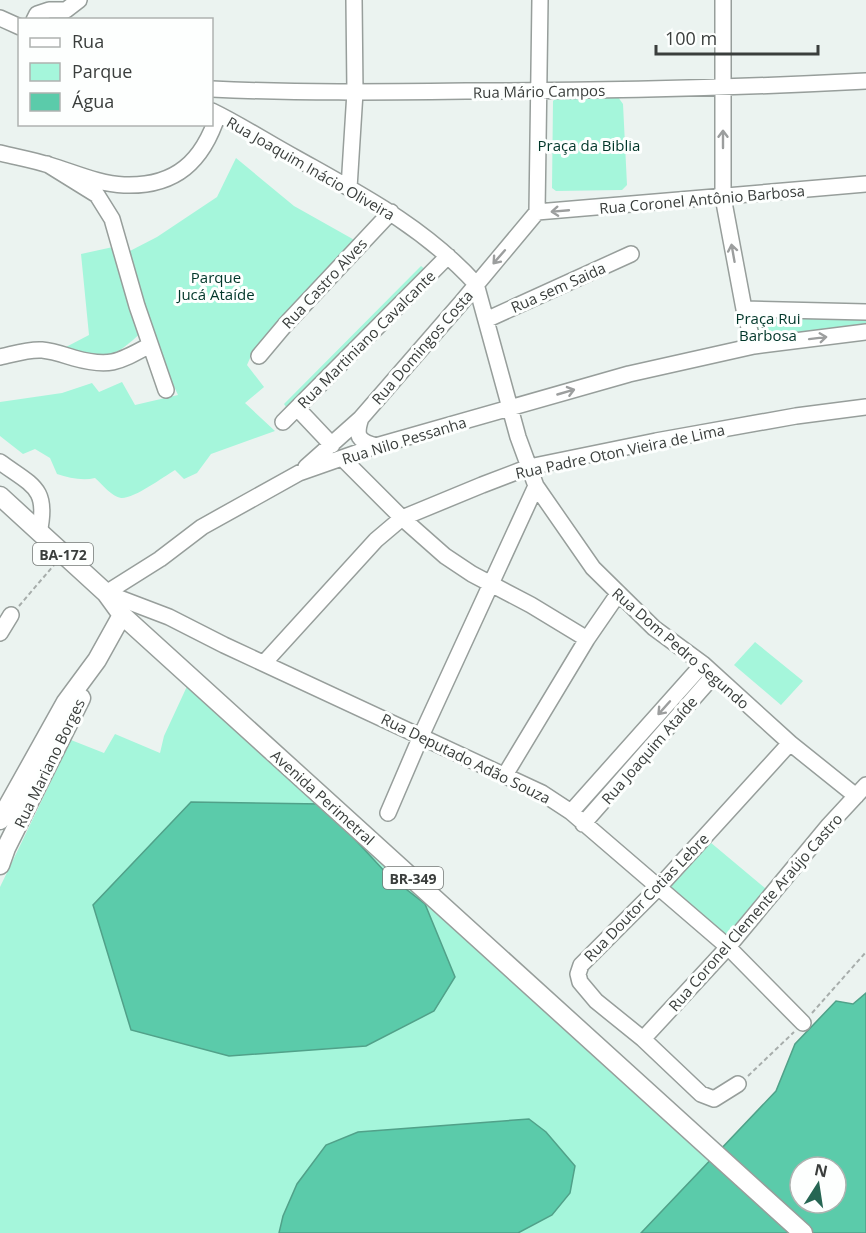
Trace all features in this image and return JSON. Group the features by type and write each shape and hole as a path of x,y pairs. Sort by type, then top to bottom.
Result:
{"main road":[{"name":"Avenida Perimetral","path":"0,496 106,593 122,615 803,1233"},
{"name":"Rua Mariano Borges","path":"2,853 77,708 97,660 122,615"},
{"name":"Rua Mariano Borges","path":"0,820 66,702 97,660"}],"street":[{"path":"35,18 37,14 49,10 66,9 79,0"},
{"path":"349,188 355,92 354,0"},
{"path":"537,212 540,0"},
{"path":"723,0 723,197 744,309 754,346"},
{"path":"0,18 18,26"},
{"name":"Rua Mário Campos","path":"213,89 355,92 724,89 866,81"},
{"name":"Rua Joaquim Inácio Oliveira","path":"215,113 391,212 448,256 476,284 509,408"},
{"path":"0,153 123,185 152,183 184,170 195,159 211,135 213,126"},
{"path":"47,164 97,195 112,219 165,390"},
{"name":"Rua Coronel Antônio Barbosa","path":"537,212 866,184"},
{"name":"Rua Castro Alves","path":"259,356 391,212"},
{"name":"Rua Domingos Costa","path":"299,473 361,418 537,212"},
{"name":"Rua sem Saida","path":"486,320 631,254"},
{"name":"Rua Martiniano Cavalcante","path":"283,422 448,256"},
{"path":"744,309 866,312"},
{"name":"Rua Nilo Pessanha","path":"299,473 376,446 629,374 754,346 866,332"},
{"path":"0,357 43,350 107,364 128,357 150,345"},
{"name":"Rua Padre Oton Vieira de Lima","path":"264,663 376,540 402,518 529,467 796,416 866,407"},
{"path":"297,408 332,445"},
{"name":"Rua Dom Pedro Segundo","path":"509,408 536,486 593,568 654,628 702,664 790,743 861,791"},
{"path":"361,418 357,431 358,437 365,443 376,446"},
{"path":"343,459 402,518 445,556 587,639"},
{"path":"0,462 35,488 43,502 39,533"},
{"path":"106,593 160,559 202,527 299,473"},
{"path":"388,813 536,486"},
{"name":"Rua Deputado Adão Souza","path":"106,593 169,617 542,793 571,812 728,947 803,1023"},
{"path":"505,775 587,639 618,594"},
{"path":"0,633 11,615"},
{"name":"Rua Joaquim Ataíde","path":"571,812 702,664"},
{"name":"Rua Joaquim Ataíde","path":"583,824 714,675"},
{"name":"Rua Doutor Cotias Lebre","path":"738,1084 714,1099 708,1098 694,1088 643,1039 596,1001 580,982 578,974 581,965 659,887 790,743"},
{"name":"Rua Coronel Clemente Araújo Castro","path":"643,1039 728,947 829,825 861,791"}],"path":[{"path":"11,615 63,554"}],"green space":[{"name":"Praça da Biblia","path":"558,96 618,97 623,104 627,185 622,190 556,191 552,188 553,101"},
{"name":"Parque Jucá Ataíde","path":"236,158 294,206 358,242 251,356 247,365 264,387 245,403 275,431 211,454 197,473 184,479 175,470 141,491 121,498 111,493 95,478 76,479 57,474 50,458 35,449 23,454 0,436 0,402 62,393 92,383 99,392 122,382 135,405 178,395 126,253 157,237 217,197"},
{"path":"113,247 142,332 123,348 107,355 99,356 66,347 89,335 81,254"},
{"path":"421,266 426,270 288,410 284,404"},
{"name":"Praça Rui Barbosa","path":"744,309 866,312 866,332 754,346"},
{"path":"755,642 803,681 781,705 734,665"},
{"path":"189,682 715,1166 662,1233 0,1233 0,887 71,740 104,753 115,734 160,753 164,736"},
{"path":"704,837 772,894 728,947 659,887"}],"water":[{"path":"191,802 322,804 388,875 425,904 455,977 434,1011 366,1046 229,1056 131,1030 93,905"},
{"path":"866,993 866,1233 641,1233 776,1091 795,1044 836,1001 853,1004"},
{"path":"529,1119 546,1132 575,1166 570,1193 552,1215 518,1233 279,1233 283,1216 297,1184 326,1145 358,1132"}]}
